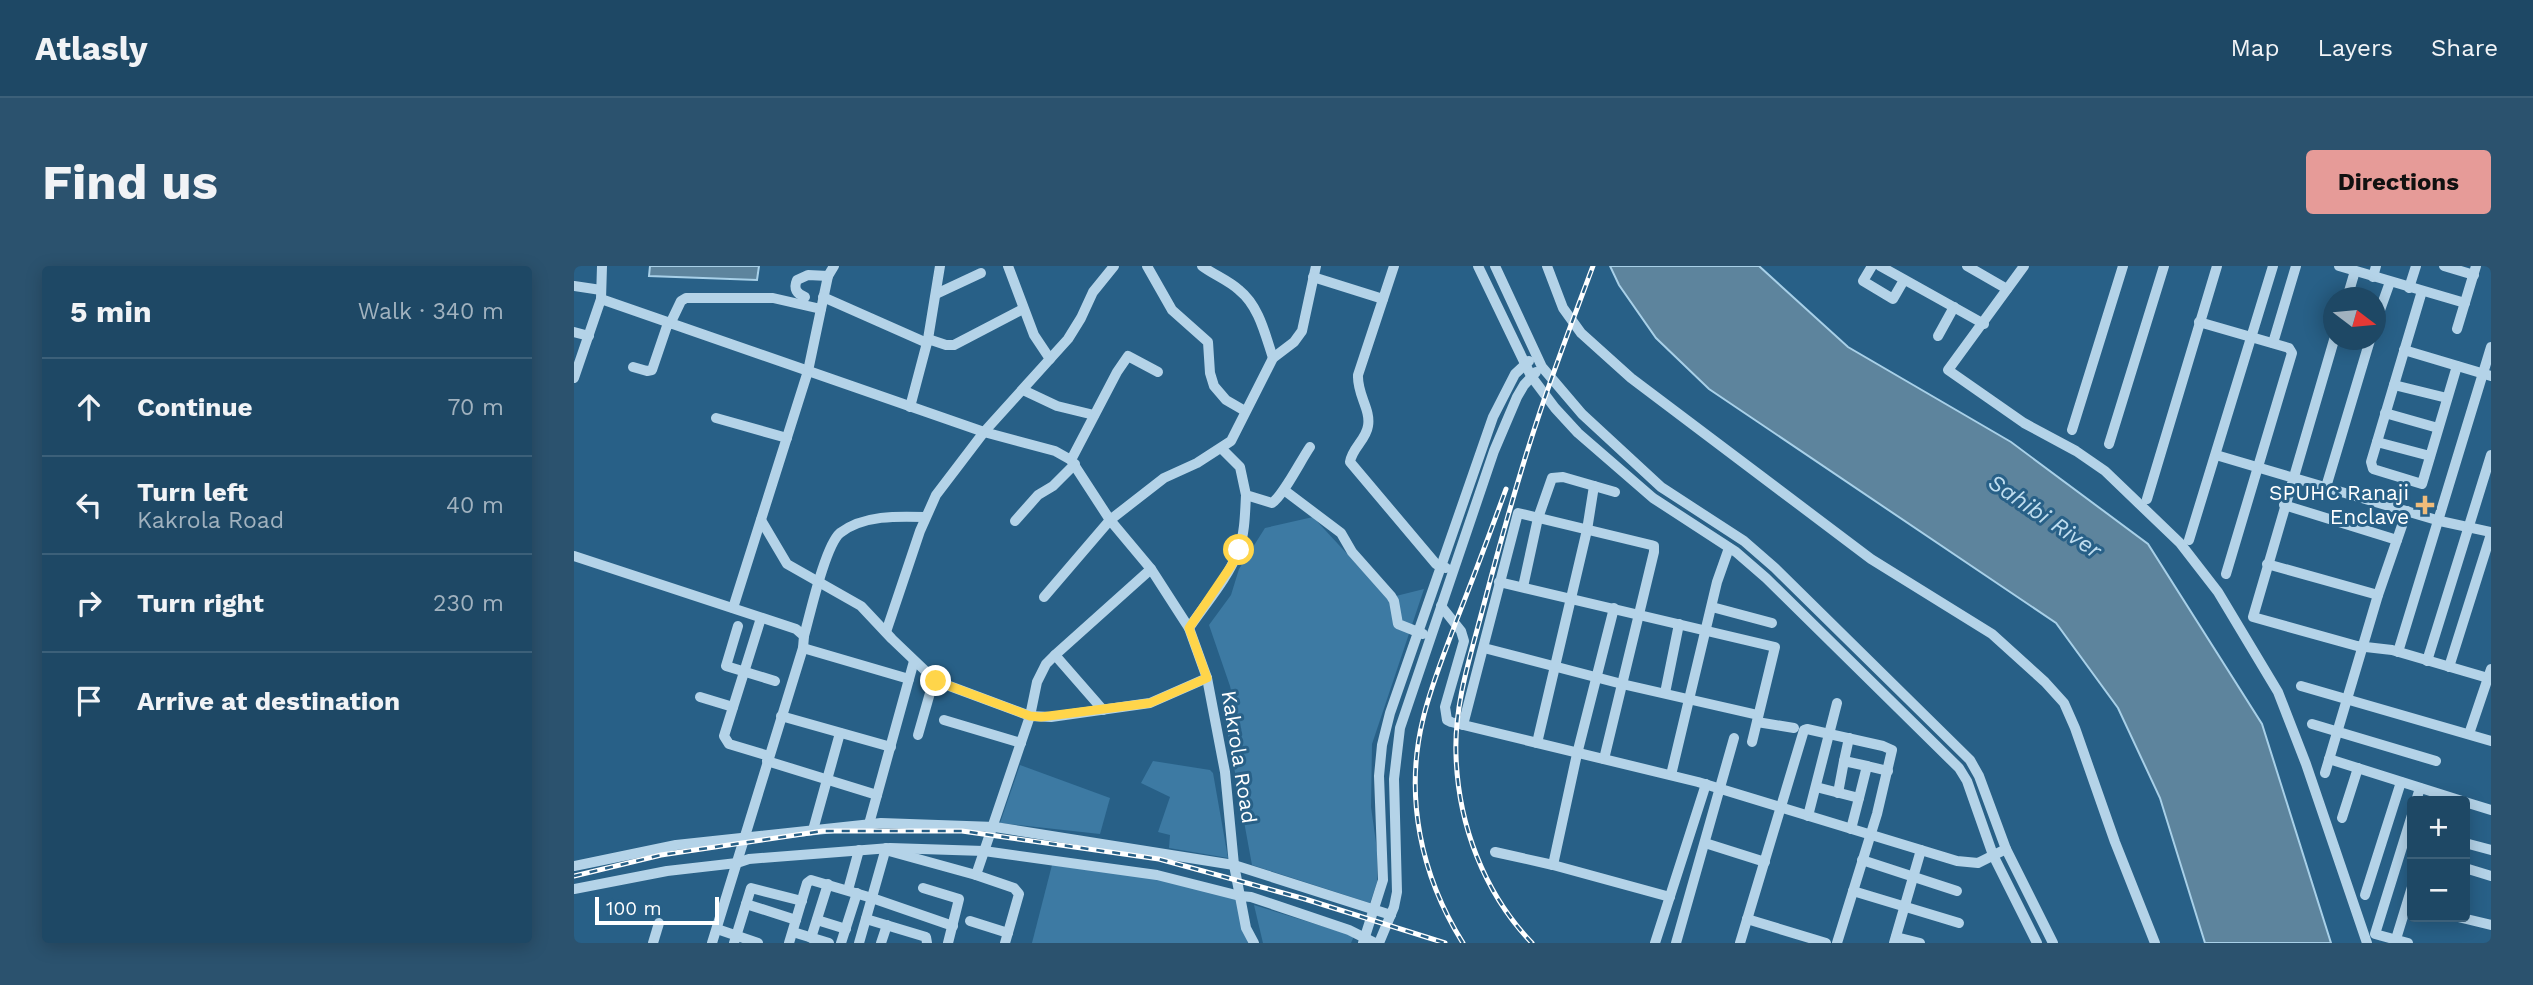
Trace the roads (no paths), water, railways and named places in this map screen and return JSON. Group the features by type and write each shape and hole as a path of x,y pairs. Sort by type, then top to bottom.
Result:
{"street":[{"path":"574,378 601,295 602,266"},
{"path":"910,407 927,341 940,266"},
{"path":"1008,266 1034,335 1050,359"},
{"path":"886,632 925,517 944,483 984,432 1075,328 1093,292 1114,266"},
{"path":"1147,266 1172,310 1208,342 1210,373 1219,393 1245,411"},
{"path":"1202,266 1248,298 1256,311 1273,358"},
{"path":"1394,266 1358,375 1358,391 1368,415 1368,431 1350,463 1436,564 1452,570"},
{"path":"1478,266 1524,364 1555,408 1601,455 1653,498 1729,548 1766,578 1947,755 1966,781 1993,855 2037,943"},
{"path":"1495,266 1535,356 1582,414 1661,487 1744,541 1775,568 1957,745 1979,776 2006,849 2053,943"},
{"path":"1547,266 1563,308 1581,333 1632,378 1871,559 1992,634 2045,682 2064,704 2075,728 2115,842 2155,943"},
{"path":"1872,266 1863,281 1893,299 1904,280"},
{"path":"1880,266 1984,324"},
{"path":"1968,266 2007,289"},
{"path":"2024,266 1948,370 2024,423 2076,451 2105,471 2180,543 2218,592 2278,692 2306,764 2367,943"},
{"path":"2072,430 2123,266"},
{"path":"2109,444 2164,266"},
{"path":"2147,499 2217,266"},
{"path":"2189,540 2273,266"},
{"path":"2273,343 2296,266"},
{"path":"2339,266 2355,271 2374,271 2390,282 2465,303"},
{"path":"2409,288 2416,266"},
{"path":"2444,266 2475,271 2458,329"},
{"path":"733,608 808,371 831,271 801,278 796,284 797,293 804,301"},
{"path":"1044,597 1110,520 1164,478 1222,449 1231,441 1273,358 1294,342 1302,331 1315,271 1383,299"},
{"path":"2350,287 2355,271"},
{"path":"936,294 981,273"},
{"path":"2386,293 2390,282"},
{"path":"574,286 669,323 910,407 984,432 1055,451 1073,462"},
{"path":"2422,291 2371,462 2373,469 2422,484 2457,366"},
{"path":"634,367 652,370 669,323 681,301 686,298 765,297 804,301 821,309"},
{"path":"823,297 927,341 946,345 954,345 1023,309"},
{"path":"1938,336 1954,307"},
{"path":"2199,322 2289,348 2292,353 2226,575"},
{"path":"574,332 589,336"},
{"path":"2398,652 2487,375 2491,348"},
{"path":"2331,350 2267,564 2254,612 2255,619 2362,647 2398,652 2449,667 2489,673 2469,734"},
{"path":"2326,487 2367,350"},
{"path":"2404,350 2487,375"},
{"path":"1015,521 1038,495 1053,486 1073,462 1116,372 1128,356 1158,372"},
{"path":"1371,942 1375,909 1383,880 1379,776 1382,745 1390,713 1493,417 1509,384 1524,364 1535,356"},
{"path":"1371,942 1391,915 1397,892 1394,779 1396,745 1404,713 1494,451 1517,397 1531,376 1542,367"},
{"path":"2394,384 2447,398"},
{"path":"1023,390 1057,406 1094,415"},
{"path":"2385,413 2438,428"},
{"path":"716,418 787,438"},
{"path":"2377,442 2430,456"},
{"path":"1247,495 1272,503 1284,490 1293,471 1310,447"},
{"path":"1189,628 1231,566 1244,531 1247,495 1243,474 1240,467 1222,449"},
{"path":"2216,455 2440,521 2491,533 2449,667"},
{"path":"2427,661 2491,456"},
{"name":"Kakrola Road","path":"1073,462 1110,520 1151,569 1189,628 1207,678 1225,772 1234,865 1246,928 1254,943"},
{"path":"1523,587 1538,518 1552,478 1563,477 1615,492"},
{"path":"1537,743 1587,530 1594,486"},
{"path":"1284,490 1341,533 1352,552 1391,596 1398,624 1430,637"},
{"path":"2284,505 2397,540"},
{"path":"2325,773 2362,647 2407,511"},
{"path":"1463,725 1518,513 1654,546 1604,759"},
{"path":"712,943 803,648 819,583 835,540 842,532 856,525 889,516 925,517"},
{"path":"761,520 787,564 861,606 934,679 1030,716 1051,717 1150,703 1207,678"},
{"path":"1671,775 1719,576 1729,548"},
{"path":"574,556 796,629 804,636"},
{"path":"2267,564 2378,596"},
{"path":"976,875 1030,716 1041,671 1055,655 1151,569"},
{"path":"1499,582 1775,647 1752,742"},
{"path":"1441,606 1464,636 1444,715 1447,720 1706,784 1967,863 1978,863 2006,849"},
{"path":"1712,607 1772,623"},
{"path":"1553,865 1577,754 1614,608"},
{"path":"761,618 724,736 726,741 768,759 877,795"},
{"path":"1665,693 1679,624"},
{"path":"738,626 725,665 775,681"},
{"path":"803,648 909,679"},
{"path":"1484,648 1794,728"},
{"path":"1055,655 1103,710"},
{"path":"869,824 914,661"},
{"path":"918,735 934,679"},
{"path":"2301,687 2491,741"},
{"path":"701,697 733,707"},
{"path":"1808,816 1837,703"},
{"path":"781,716 891,747"},
{"path":"944,720 1021,743"},
{"path":"2312,724 2436,761"},
{"path":"1740,943 1804,730 1829,733 1890,748 1892,756 1837,943"},
{"path":"813,830 840,733"},
{"path":"1676,943 1734,738"},
{"path":"1838,793 1849,738"},
{"path":"2329,759 2445,796"},
{"path":"1844,761 1888,771"},
{"path":"1851,829 1867,766"},
{"path":"2342,818 2358,768"},
{"path":"2365,895 2401,782"},
{"path":"1655,943 1706,784"},
{"path":"1816,787 1859,798"},
{"path":"2418,796 2420,788"},
{"path":"2470,804 2491,810"},
{"path":"2389,822 2407,828"},
{"path":"574,866 676,845 869,824 991,827 1234,865 1391,915"},
{"path":"2407,838 2375,934 2408,943"},
{"path":"1705,843 1765,862"},
{"path":"2470,845 2491,850"},
{"path":"574,889 748,859 885,849 984,851 1157,875 1251,897 1308,916 1371,942"},
{"path":"885,849 976,875 1017,890 1019,898 1007,938 970,920"},
{"path":"859,943 885,849"},
{"path":"841,943 846,929 859,850"},
{"path":"1920,943 1895,940 1921,850"},
{"path":"1495,852 1670,897"},
{"path":"1862,860 1957,891"},
{"path":"2470,870 2491,876"},
{"path":"789,943 808,881 828,884 953,926"},
{"path":"811,938 828,884"},
{"path":"736,939 750,890 754,887 802,901"},
{"path":"923,888 959,899 948,943"},
{"path":"1853,891 1959,923"},
{"path":"2396,939 2407,903"},
{"path":"746,904 796,920"},
{"path":"866,919 926,937 928,943"},
{"path":"1747,919 1826,943"},
{"path":"817,920 846,929"},
{"path":"2470,920 2491,925"},
{"path":"653,943 659,923"},
{"path":"881,943 887,925"},
{"path":"717,929 736,939 758,943"},
{"path":"793,932 829,943"}],"water":[{"path":"650,266 759,266 757,280 649,276"},
{"name":"Sahibi River","path":"1610,266 1759,266 1848,347 2011,442 2148,544 2262,724 2331,943 2205,943 2160,798 2118,708 2056,623 1709,389 1656,338 1619,285"}],"railway":[{"path":"1532,943 1515,923 1487,880 1468,832 1458,781 1456,736 1469,660 1516,489 1550,382 1593,266"},
{"path":"1463,943 1436,891 1427,863 1420,835 1415,777 1423,719 1434,681 1506,489"},
{"path":"574,876 661,855 823,831 962,831 1159,859 1305,899 1445,943"}],"place":[{"name":"SPUHC Ranaji Enclave","path":"2425,505"}]}
